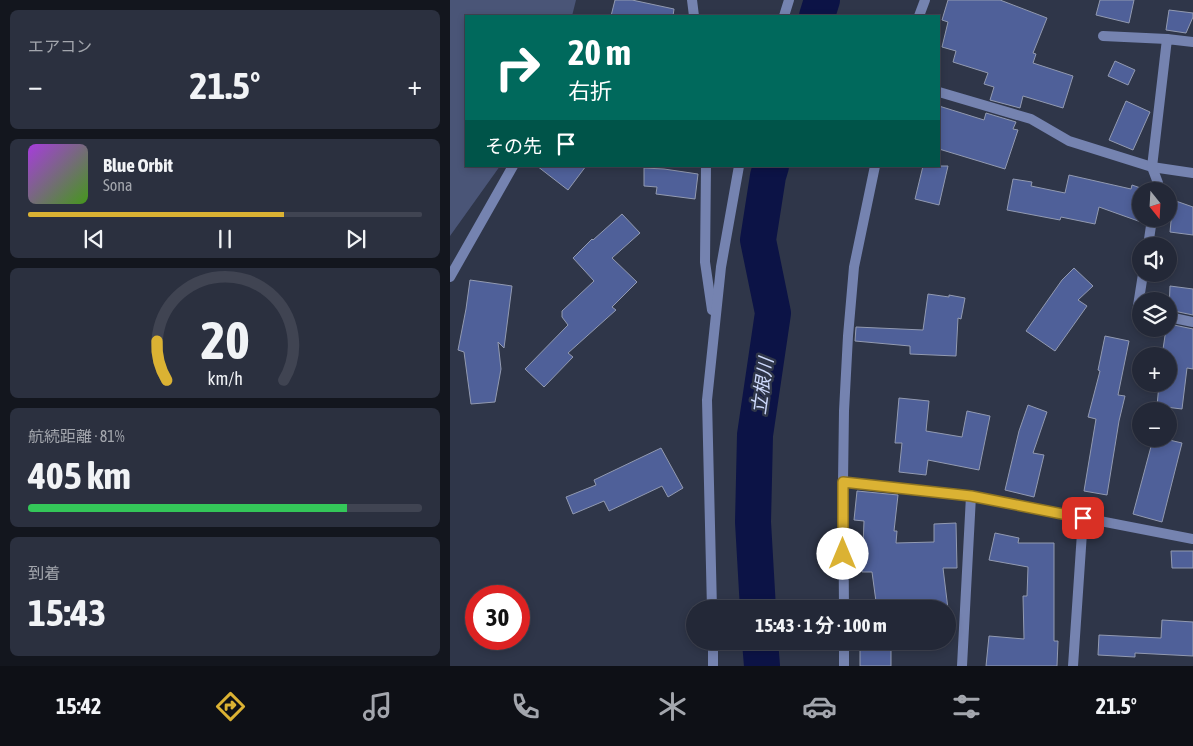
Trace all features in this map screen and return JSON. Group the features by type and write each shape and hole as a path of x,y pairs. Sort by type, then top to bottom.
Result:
{"street":[{"path":"692,0 694,15"},
{"path":"784,15 789,0"},
{"path":"919,15 925,0"},
{"path":"1103,36 1193,42"},
{"path":"1158,182 1152,167 1167,40"},
{"path":"940,92 1031,119 1069,141 1152,167 1193,173"},
{"path":"450,277 512,167"},
{"path":"706,167 705,262 714,326"},
{"path":"712,600 707,400 721,267 739,167"},
{"path":"844,600 844,411 848,336 854,267 875,167"},
{"path":"1177,319 1193,322"},
{"path":"843,482 971,496 1193,538"},
{"path":"962,666 971,496"},
{"path":"1073,666 1083,518"},
{"path":"713,650 713,666"},
{"path":"844,650 844,666"}],"shaded area":[{"path":"450,0 576,0 572,15 465,15 465,167 499,167 450,236"}],"building":[{"path":"615,0 632,0 674,9 673,15 611,15"},
{"path":"948,0 1000,0 1047,18 1033,53 1036,54 1033,63 1073,76 1063,108 1023,96 1020,108 990,100 994,87 984,84 988,73 953,62 956,51 942,47 948,22 942,20"},
{"path":"1100,0 1134,0 1129,23 1096,15"},
{"path":"1169,10 1193,13 1186,33 1166,30"},
{"path":"1115,61 1135,70 1128,85 1108,76"},
{"path":"1126,101 1150,112 1133,150 1109,140"},
{"path":"940,106 984,120 986,113 1016,122 1013,129 1018,130 1005,169 940,149"},
{"path":"948,166 939,205 915,199 923,167"},
{"path":"538,167 585,167 568,190"},
{"path":"644,168 698,174 695,199 656,194 657,187 644,186"},
{"path":"1069,175 1131,189 1132,185 1132,219 1099,207 1095,224 1061,217 1060,220 1007,210 1013,179 1032,182 1031,186 1065,193"},
{"path":"1178,202 1193,207 1193,235 1170,232 1170,228 1178,228"},
{"path":"622,214 640,233 612,258 637,282 612,307 616,310 568,353 573,357 544,387 525,369 568,325 562,317 562,311 594,281 573,258"},
{"path":"1074,268 1093,286 1078,300 1087,306 1055,351 1026,331 1062,280"},
{"path":"470,280 512,286 504,348 498,342 501,369 495,402 471,404 464,352 458,350"},
{"path":"1170,286 1193,289 1193,315 1177,312 1177,292 1170,292"},
{"path":"928,294 965,298 961,319 958,318 956,356 910,354 910,346 855,341 856,327 923,330"},
{"path":"1177,326 1193,329 1193,369 1187,368 1182,409 1177,408 1177,402 1157,402 1158,392 1177,392 1177,347 1163,347 1165,337 1177,337"},
{"path":"1105,336 1129,341 1118,395 1125,396 1107,495 1084,491 1096,419 1088,417 1100,371 1098,370"},
{"path":"899,398 929,401 926,431 962,437 967,411 990,416 979,470 928,460 926,475 899,472 902,443 895,443"},
{"path":"1028,405 1047,412 1033,453 1044,455 1034,497 1005,490 1019,431"},
{"path":"1177,442 1182,443 1162,522 1133,514 1151,447 1177,447"},
{"path":"661,448 683,488 668,497 662,486 609,511 604,501 573,514 566,497 596,485 594,480"},
{"path":"857,491 898,495 894,531 897,531 896,543 934,542 934,524 956,523 957,568 943,568 947,600 876,600 872,572 862,572 864,521 854,520"},
{"path":"995,533 1019,538 1018,543 1054,543 1054,641 1058,641 1057,666 986,666 989,636 1024,639 1023,596 1027,596 1028,567 989,560"},
{"path":"1171,551 1193,551 1193,568 1172,568"},
{"path":"1162,620 1193,622 1193,656 1135,653 1135,657 1098,655 1099,635 1161,638"},
{"path":"860,650 891,650 891,666 860,666"}],"waterway":[{"name":"立根川","path":"817,15 822,0"},
{"name":"立根川","path":"757,600 753,522 755,435 773,313 758,240 771,167"},
{"name":"立根川","path":"761,650 762,666"}],"route":[{"path":"843,554 843,482 971,496 1083,518"}]}
